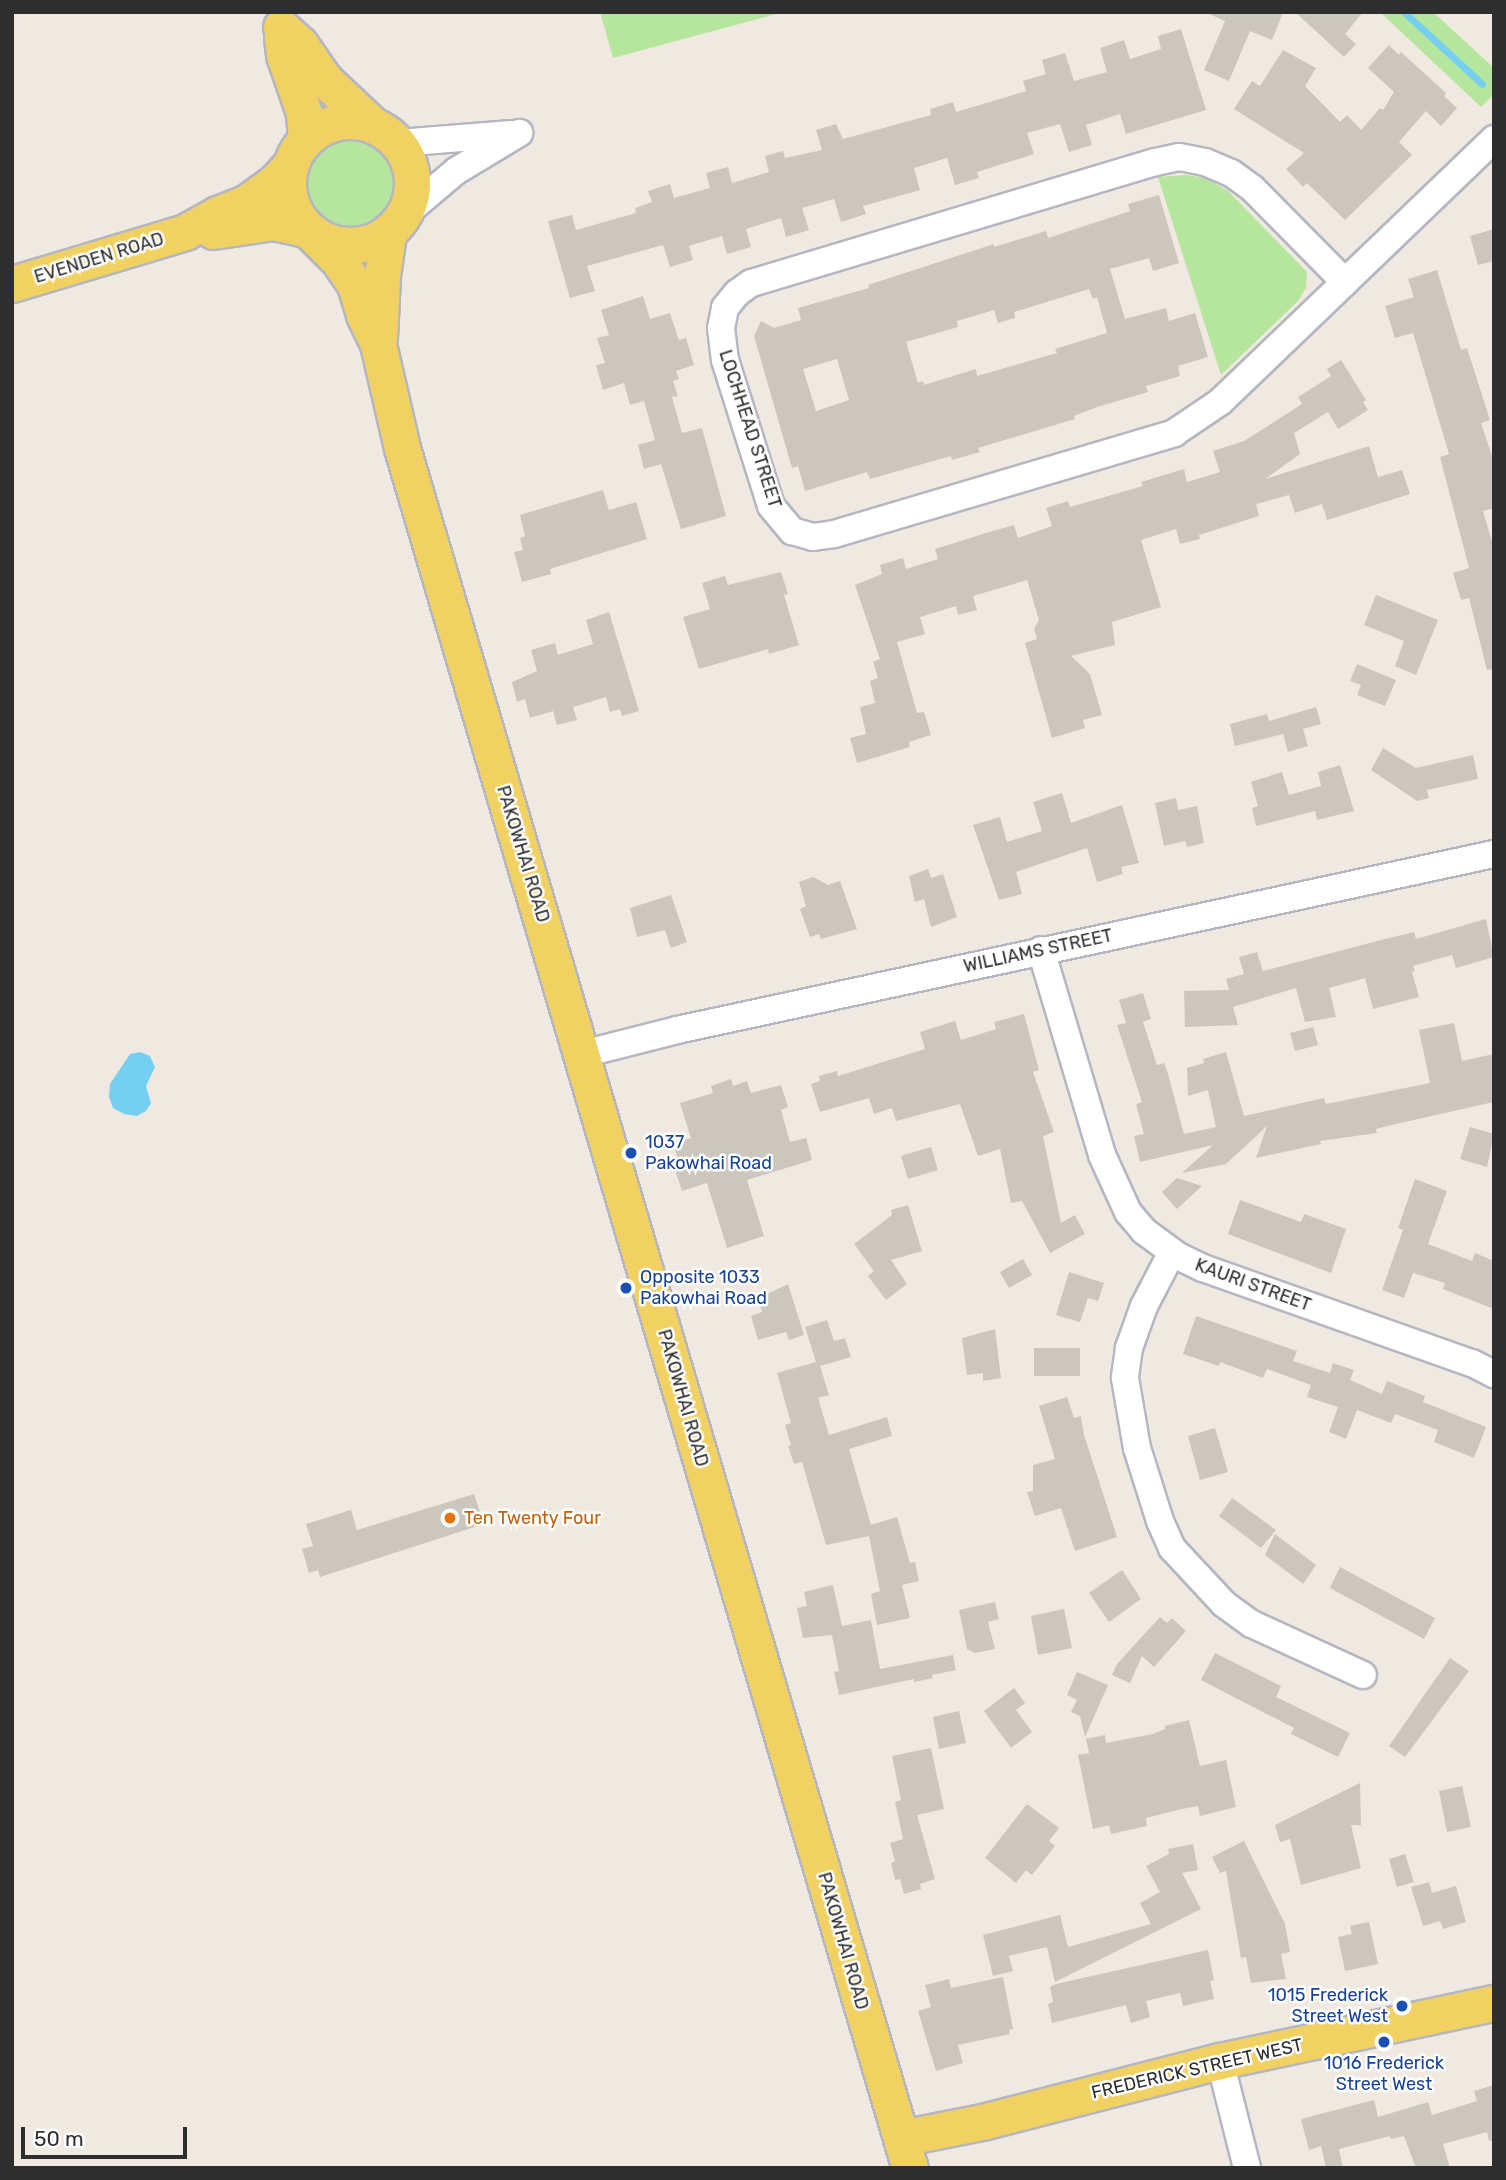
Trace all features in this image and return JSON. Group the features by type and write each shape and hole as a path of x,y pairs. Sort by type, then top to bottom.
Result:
{"main road":[{"path":"278,20 325,80 386,134 408,159 413,177 412,196 396,224 366,244 342,246 308,230 290,200 288,182 298,152 304,113 284,55 278,20"},
{"path":"298,152 330,124 359,121 386,134"},
{"name":"EVENDEN ROAD","path":"12,284 185,232 217,214 246,203 274,183 298,152"},
{"name":"EVENDEN ROAD","path":"185,232 219,231 273,222 308,230"},
{"name":"PAKOWHAI ROAD","path":"379,344 382,276 396,224"},
{"name":"PAKOWHAI ROAD","path":"308,230 339,261 355,285 364,315 379,344 402,447 905,2153"},
{"name":"FREDERICK STREET WEST","path":"905,2153 982,2122 1220,2061 1494,2003"}],"street":[{"path":"386,134 519,133 456,171 396,224"},
{"name":"LOCHHEAD STREET","path":"1345,282 1252,188 1231,173 1205,162 1179,158 1155,162 751,283 737,293 726,308 721,328 725,360 771,506 792,531 813,537 846,531 1174,433 1220,402 1494,139"},
{"name":"WILLIAMS STREET","path":"583,1054 677,1030 1041,950 1494,854"},
{"name":"KAURI STREET","path":"1041,950 1102,1155 1128,1212 1144,1231 1172,1252 1203,1268 1472,1363 1494,1374"},
{"path":"1172,1252 1144,1306 1129,1348 1125,1378 1137,1448 1160,1521 1172,1548 1224,1604 1252,1623 1363,1675"},
{"path":"1220,2061 1247,2168"}],"green space":[{"path":"600,12 783,12 613,58"},
{"path":"1380,12 1433,12 1494,68 1494,94 1481,107"},
{"path":"350,134 369,138 385,148 395,164 399,183 395,202 385,218 369,228 350,232 331,228 315,218 305,202 301,183 305,164 315,148 331,138"},
{"path":"1186,175 1206,178 1228,191 1307,272 1306,288 1298,301 1221,375 1158,177"}],"water":[{"path":"140,1052 150,1056 155,1067 146,1086 151,1103 146,1111 137,1116 124,1114 113,1108 109,1097 110,1084 130,1054"}],"building":[{"path":"1205,12 1283,12 1272,40 1250,31 1229,81 1204,70 1225,21"},
{"path":"1295,12 1363,12 1345,34 1356,44 1344,57"},
{"path":"1181,29 1206,110 1126,134 1120,114 1086,125 1092,145 1069,152 1060,124 1027,133 1034,154 977,172 979,178 955,185 947,158 914,168 920,190 863,206 866,214 841,222 834,199 802,208 809,230 786,237 781,218 746,229 751,247 727,254 722,236 689,246 693,260 670,267 663,245 587,266 595,291 570,298 548,221 572,215 576,230 636,213 635,208 652,202 648,191 670,184 674,198 710,188 706,173 728,167 732,183 769,172 765,156 783,151 785,158 822,150 816,130 836,124 843,139 931,115 930,109 953,102 956,112 1026,91 1023,81 1046,74 1042,60 1065,53 1074,81 1107,72 1100,48 1124,40 1130,59 1161,49 1158,36"},
{"path":"1389,45 1399,55 1401,52 1446,93 1444,96 1457,108 1441,126 1426,111 1399,142 1412,155 1345,220 1307,183 1303,187 1286,169 1304,153 1234,109 1252,81 1260,86 1283,50 1316,68 1305,86 1340,122 1347,115 1361,130 1380,108 1383,110 1394,92 1368,68"},
{"path":"1159,195 1179,263 1153,271 1149,258 1110,269 1125,319 1166,308 1169,321 1195,313 1208,357 1178,366 1180,376 1146,386 1148,392 1097,407 1074,416 1075,419 978,448 980,452 952,460 951,456 870,479 867,472 805,491 798,466 792,468 754,336 761,321 774,328 801,320 798,308 869,288 868,285 994,244 994,247 1046,231 1048,238 1130,211 1128,204","holes":["1089,289 1093,299 1097,297 1107,333 1055,349 1057,353 977,376 976,369 924,385 923,381 918,383 906,342 958,327 957,321 994,310 998,323 1015,318 1014,312","837,359 849,400 816,411 803,369"]},
{"path":"1494,229 1494,261 1478,265 1470,236"},
{"path":"1437,270 1461,350 1467,348 1490,420 1481,423 1494,462 1494,508 1483,511 1494,548 1494,669 1487,670 1469,598 1461,600 1453,573 1469,568 1440,457 1449,454 1413,333 1395,338 1385,306 1414,297 1408,279"},
{"path":"643,296 650,319 670,313 679,340 686,338 694,365 676,371 679,379 673,381 678,396 672,397 682,433 702,428 726,516 681,529 661,464 644,469 638,445 655,440 644,401 630,405 624,383 603,390 596,365 605,363 597,338 609,335 601,310"},
{"path":"1341,360 1366,400 1363,402 1368,410 1338,429 1328,412 1294,433 1300,454 1265,479 1369,446 1378,477 1402,470 1410,494 1327,520 1322,504 1295,513 1289,495 1256,504 1259,516 1199,535 1200,539 1180,544 1176,529 1141,540 1161,607 1112,622 1115,645 1071,656 1090,674 1102,715 1083,720 1085,728 1052,738 1025,643 1037,639 1034,629 1039,620 1027,580 973,596 977,610 958,615 956,606 920,617 925,634 897,642 917,713 924,712 931,735 909,742 910,747 857,763 850,738 866,734 860,707 875,703 870,681 878,678 873,662 880,659 855,585 882,574 880,565 903,558 906,569 938,559 935,549 986,533 1014,525 1018,538 1052,526 1046,508 1068,501 1070,507 1143,486 1141,482 1184,469 1187,482 1220,472 1213,451 1244,441 1302,404 1298,397 1331,376 1327,369"},
{"path":"603,490 609,510 636,502 647,539 550,569 551,574 522,582 514,552 523,550 520,538 525,536 520,515"},
{"path":"781,572 788,594 784,595 799,645 769,654 768,649 699,669 683,617 710,609 702,583 725,576 728,585"},
{"path":"1376,595 1438,620 1416,675 1395,666 1404,641 1364,625"},
{"path":"609,612 639,711 622,716 620,709 610,712 606,697 573,707 577,720 557,725 553,711 530,718 525,699 517,702 512,682 537,671 531,650 555,643 558,655 593,644 586,620"},
{"path":"1357,664 1396,680 1385,706 1357,695 1361,685 1350,681"},
{"path":"1316,707 1321,724 1303,729 1308,746 1288,752 1283,734 1235,746 1230,724 1267,714 1269,721"},
{"path":"1383,748 1416,768 1473,755 1478,779 1427,790 1429,798 1417,801 1371,770"},
{"path":"1340,765 1354,811 1317,820 1315,811 1256,826 1252,808 1258,806 1251,782 1282,772 1289,795 1321,786 1318,772"},
{"path":"1062,793 1071,823 1122,805 1139,863 1121,867 1123,874 1097,882 1087,848 1016,872 1022,894 999,900 973,825 1000,817 1007,842 1042,831 1033,802"},
{"path":"1176,798 1178,810 1197,806 1204,843 1187,847 1185,841 1164,846 1155,803"},
{"path":"928,869 931,878 943,874 957,917 931,927 924,899 915,902 909,876"},
{"path":"813,877 828,885 840,881 857,929 821,939 819,934 810,937 800,909 806,906 799,882"},
{"path":"671,895 687,942 671,948 665,930 637,937 630,908"},
{"path":"1486,919 1494,957 1456,968 1452,955 1413,966 1415,971 1412,972 1419,997 1373,1009 1365,978 1329,988 1336,1017 1305,1022 1296,988 1233,1007 1238,1025 1185,1027 1184,991 1229,990 1226,979 1244,974 1239,957 1257,952 1263,971 1414,932 1416,939"},
{"path":"1143,993 1151,1019 1143,1022 1157,1065 1164,1063 1184,1134 1216,1127 1208,1090 1188,1096 1187,1068 1204,1063 1203,1059 1226,1052 1244,1116 1324,1098 1326,1104 1430,1083 1419,1030 1454,1023 1462,1061 1494,1054 1494,1102 1387,1126 1376,1129 1377,1133 1320,1141 1321,1144 1256,1158 1267,1126 1226,1164 1182,1173 1213,1145 1140,1162 1134,1136 1144,1134 1136,1104 1142,1102 1117,1025 1126,1023 1119,1000"},
{"path":"1024,1014 1039,1070 1033,1072 1054,1132 1043,1136 1061,1223 1075,1215 1085,1234 1050,1253 1022,1201 1011,1203 1000,1149 978,1156 960,1104 896,1121 892,1108 874,1114 869,1098 820,1112 811,1084 820,1081 819,1076 837,1071 838,1076 925,1049 920,1032 955,1021 961,1040 996,1029 994,1022"},
{"path":"1313,1027 1318,1045 1295,1051 1290,1033"},
{"path":"731,1079 733,1086 747,1081 751,1093 781,1085 788,1107 781,1110 790,1142 806,1138 812,1160 747,1180 764,1236 727,1248 707,1183 682,1191 675,1170 681,1169 673,1144 691,1138 680,1103 713,1093 711,1086"},
{"path":"1470,1127 1494,1134 1487,1167 1460,1159"},
{"path":"931,1147 938,1170 908,1179 901,1156"},
{"path":"1177,1178 1202,1186 1177,1209 1162,1192"},
{"path":"1415,1179 1447,1191 1428,1244 1472,1261 1475,1253 1494,1261 1494,1309 1443,1289 1445,1283 1413,1273 1404,1298 1382,1290 1403,1230 1398,1228"},
{"path":"1240,1200 1301,1222 1304,1214 1346,1229 1331,1273 1228,1234"},
{"path":"908,1205 922,1251 891,1260 907,1284 886,1300 868,1276 874,1271 854,1244 892,1215 891,1210"},
{"path":"1023,1259 1032,1275 1009,1288 1000,1272"},
{"path":"1069,1272 1104,1283 1098,1301 1088,1298 1080,1322 1056,1315"},
{"path":"788,1284 804,1335 789,1340 786,1332 758,1340 751,1316 762,1312 758,1298"},
{"path":"1196,1316 1297,1351 1293,1361 1330,1373 1333,1363 1354,1370 1350,1380 1382,1394 1387,1381 1425,1396 1423,1402 1486,1427 1474,1458 1434,1442 1438,1430 1395,1414 1391,1423 1357,1410 1346,1439 1329,1432 1338,1407 1307,1397 1311,1385 1267,1369 1263,1378 1220,1362 1219,1366 1183,1354"},
{"path":"827,1320 834,1341 845,1338 851,1357 820,1366 829,1395 818,1398 829,1435 887,1417 892,1436 849,1449 871,1525 897,1517 910,1563 915,1562 919,1581 902,1585 910,1618 877,1625 871,1594 880,1591 869,1536 826,1545 802,1462 794,1464 788,1446 791,1445 785,1425 791,1423 777,1373 816,1362 805,1327"},
{"path":"995,1329 1001,1378 983,1381 983,1373 967,1375 962,1338"},
{"path":"1034,1348 1080,1348 1080,1376 1034,1376"},
{"path":"1067,1397 1074,1418 1081,1416 1084,1435 1117,1537 1075,1551 1061,1508 1035,1516 1027,1492 1033,1491 1033,1465 1055,1459 1039,1406"},
{"path":"1215,1428 1228,1472 1200,1480 1188,1436"},
{"path":"474,1494 484,1524 320,1577 318,1570 309,1573 302,1549 313,1546 306,1524 351,1510 357,1530"},
{"path":"1232,1498 1276,1530 1261,1548 1219,1516"},
{"path":"1275,1534 1316,1565 1303,1584 1265,1555"},
{"path":"1340,1567 1435,1618 1424,1639 1330,1588"},
{"path":"1122,1570 1141,1599 1109,1622 1089,1593"},
{"path":"833,1585 842,1626 871,1620 880,1669 953,1655 956,1670 932,1675 933,1678 914,1682 914,1679 839,1695 834,1672 839,1671 832,1635 803,1638 797,1608 807,1606 804,1592"},
{"path":"995,1602 999,1619 988,1622 995,1649 975,1653 967,1649 959,1610"},
{"path":"1064,1609 1072,1648 1038,1655 1031,1616"},
{"path":"1160,1617 1167,1623 1172,1618 1186,1631 1154,1667 1142,1656 1130,1683 1112,1675 1117,1664"},
{"path":"1215,1653 1281,1686 1276,1697 1350,1733 1338,1757 1291,1734 1294,1728 1201,1680"},
{"path":"1450,1658 1469,1671 1405,1757 1389,1746"},
{"path":"1077,1672 1108,1685 1085,1737 1080,1716 1071,1712 1077,1700 1067,1695"},
{"path":"1014,1688 1025,1703 1016,1710 1032,1732 1011,1748 984,1711"},
{"path":"959,1711 966,1743 939,1749 933,1717"},
{"path":"1189,1720 1200,1766 1226,1760 1236,1807 1200,1816 1198,1806 1182,1809 1146,1818 1147,1826 1111,1834 1109,1825 1093,1829 1078,1755 1089,1753 1086,1739 1105,1735 1106,1743 1153,1734 1165,1729 1165,1726"},
{"path":"931,1748 944,1809 917,1815 935,1879 920,1884 921,1889 904,1894 900,1879 895,1880 891,1863 895,1861 890,1843 903,1839 895,1802 901,1800 892,1756"},
{"path":"1360,1783 1361,1825 1351,1825 1361,1868 1301,1885 1290,1839 1280,1842 1275,1825"},
{"path":"1462,1786 1471,1827 1447,1832 1439,1791"},
{"path":"1027,1804 1059,1828 1049,1841 1055,1846 1032,1875 1026,1870 1016,1883 985,1858"},
{"path":"1244,1841 1285,1924 1290,1952 1281,1954 1286,1979 1251,1983 1246,1957 1241,1958 1226,1871 1220,1873 1212,1857"},
{"path":"1193,1844 1198,1870 1182,1873 1201,1909 1055,1982 1047,1947 1009,1956 1013,1971 993,1976 983,1935 1060,1915 1068,1947 1151,1924 1140,1903 1160,1892 1146,1866 1169,1854 1168,1849"},
{"path":"1405,1854 1414,1882 1397,1887 1389,1859"},
{"path":"1429,1882 1432,1893 1456,1886 1466,1922 1443,1929 1440,1921 1423,1926 1411,1887"},
{"path":"1369,1922 1378,1964 1345,1971 1338,1937 1352,1934 1350,1926"},
{"path":"1208,1950 1214,1980 1210,1981 1214,1999 1183,2006 1180,1993 1146,2001 1150,2017 1131,2023 1126,2005 1052,2023 1048,2004 1053,2002 1050,1987 1056,1984"},
{"path":"1003,1977 1013,2029 1009,2030 1010,2034 958,2045 963,2063 936,2071 918,2011 931,2007 925,1985 949,1979 951,1988"},
{"path":"1494,2085 1494,2140 1489,2141 1487,2132 1443,2144 1450,2168 1416,2168 1404,2136 1391,2139 1390,2136 1339,2149 1343,2168 1326,2168 1321,2146 1309,2150 1301,2119 1374,2100 1378,2117 1428,2102 1432,2115 1477,2101 1474,2091"}],"waterway":[{"path":"1404,12 1482,84"}],"place":[{"name":"1037 Pakowhai Road","path":"631,1153"},
{"name":"Opposite 1033 Pakowhai Road","path":"626,1288"},
{"name":"Ten Twenty Four","path":"450,1518"},
{"name":"1015 Frederick Street West","path":"1402,2006"},
{"name":"1016 Frederick Street West","path":"1384,2042"}]}
